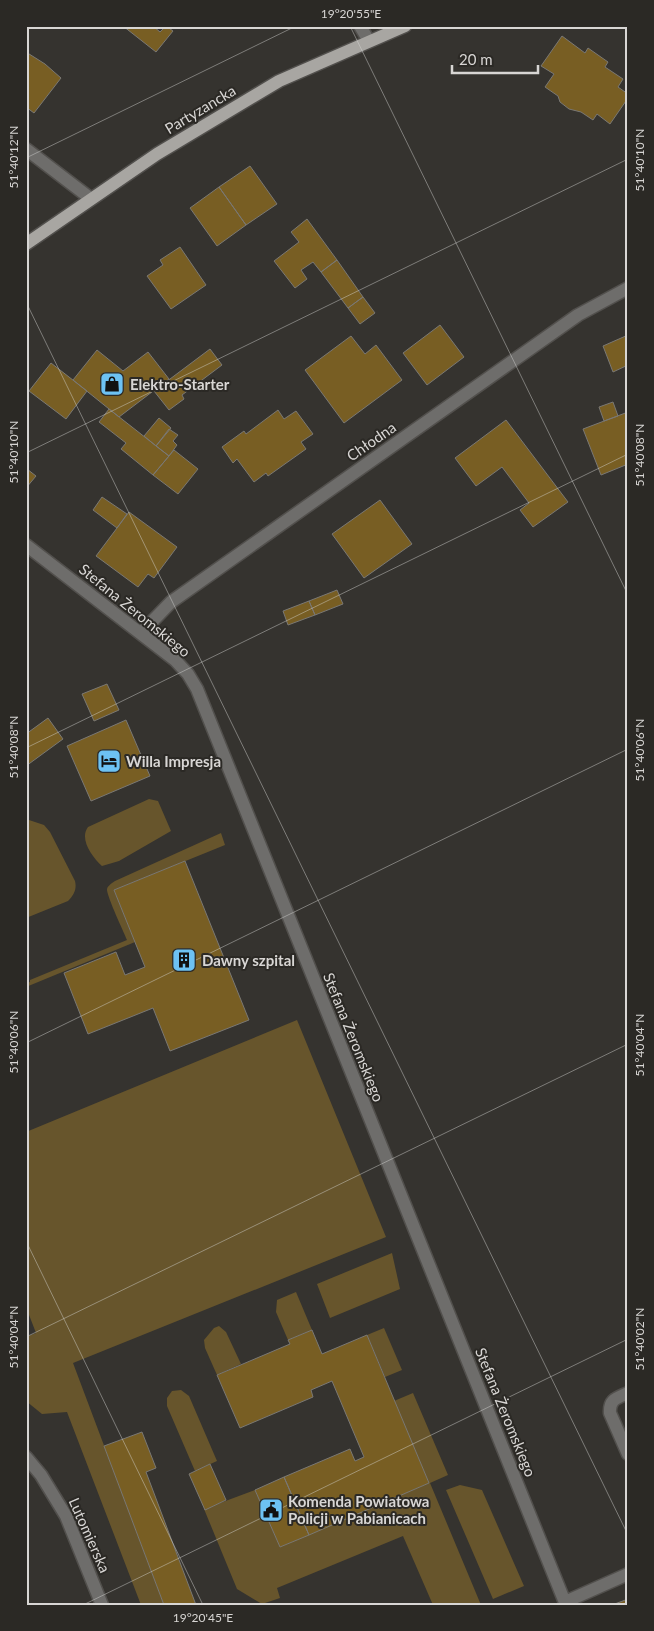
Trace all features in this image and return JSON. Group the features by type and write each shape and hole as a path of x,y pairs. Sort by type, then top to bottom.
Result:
{"main road":[{"name":"Partyzancka","path":"26,244 90,198 157,154 279,81 405,26"}],"street":[{"path":"360,26 368,41"},
{"path":"26,149 90,198"},
{"name":"Chłodna","path":"140,633 170,602 578,315 628,288"},
{"name":"Stefana Żeromskiego","path":"26,544 175,660 188,674 197,689 565,1603"},
{"path":"628,1393 613,1399 610,1413 628,1454"},
{"name":"Lutomierska","path":"26,1457 41,1475 66,1516 102,1605"},
{"path":"565,1603 628,1574"}],"shaded area":[{"path":"149,799 158,801 171,831 119,861 102,866 88,848 85,837 88,827"},
{"path":"26,819 44,825 50,832 75,881 76,887 68,901 26,918"},
{"path":"221,833 225,845 114,890 135,942 26,987 26,983 30,982 30,980 127,940 108,894 108,886 115,881"},
{"path":"297,1020 386,1237 73,1363 164,1605 141,1605 67,1412 42,1414 26,1401 26,1337 36,1333 26,1307 26,1132"},
{"path":"392,1253 400,1289 330,1318 317,1284"},
{"path":"296,1292 312,1330 288,1340 276,1312 277,1300"},
{"path":"219,1326 226,1332 241,1364 217,1375 205,1348 204,1340 214,1328"},
{"path":"384,1328 402,1370 385,1377 367,1335"},
{"path":"181,1390 189,1396 217,1461 195,1471 167,1406 167,1398 172,1391"},
{"path":"413,1393 448,1475 430,1483 481,1605 433,1605 403,1536 277,1588 280,1598 262,1604 237,1589 204,1509 255,1490 280,1547 429,1483 394,1401"},
{"path":"460,1485 482,1490 524,1586 493,1599 446,1490"}],"building":[{"path":"123,26 153,26 160,32 166,26 173,31 156,52"},
{"path":"562,36 585,53 588,48 608,62 605,67 623,79 618,87 628,94 628,98 610,124 597,114 593,120 581,112 569,109 560,102 558,96 545,87 554,74 541,66"},
{"path":"26,52 45,64 61,78 34,113 26,107"},
{"path":"250,166 277,204 246,225 219,187"},
{"path":"219,187 246,225 217,246 190,208"},
{"path":"307,219 337,260 321,272 313,262 301,270 307,279 295,288 274,261 299,242 291,232"},
{"path":"180,247 206,285 171,309 147,276 163,265 160,260"},
{"path":"337,260 363,297 348,308 321,272"},
{"path":"363,297 375,313 360,324 348,308"},
{"path":"440,325 464,357 427,385 403,353"},
{"path":"628,335 628,365 613,372 603,346"},
{"path":"351,336 365,354 376,345 402,380 344,423 305,370"},
{"path":"210,349 222,365 182,395 184,399 169,410 154,391"},
{"path":"97,350 123,371 148,352 169,379 119,417 73,380"},
{"path":"51,363 87,391 66,419 29,391"},
{"path":"613,402 618,416 604,421 599,407"},
{"path":"109,409 169,456 153,475 121,449 126,443 99,422"},
{"path":"278,410 284,419 296,411 313,434 301,442 306,449 268,476 266,473 254,482 237,459 233,463 222,447 244,431 246,434"},
{"path":"628,412 628,464 601,475 583,429"},
{"path":"159,418 171,428 156,446 144,436"},
{"path":"506,420 568,502 533,527 520,510 529,503 502,467 476,486 455,458"},
{"path":"169,429 178,435 173,441 177,445 169,456 156,446"},
{"path":"174,450 198,469 178,494 153,475"},
{"path":"27,469 36,476 26,488 26,471"},
{"path":"102,497 127,514 117,528 93,510"},
{"path":"380,500 412,544 364,578 332,534"},
{"path":"129,512 177,547 154,578 148,574 138,587 96,556"},
{"path":"337,590 343,604 315,615 309,601"},
{"path":"309,601 315,615 288,625 283,611"},
{"path":"107,684 119,710 94,721 82,694"},
{"path":"48,718 63,739 26,766 26,734"},
{"path":"126,720 150,776 91,801 67,746"},
{"name":"Dawny szpital","path":"185,861 249,1020 170,1051 153,1008 88,1034 64,973 116,952 125,975 145,967 114,890"},
{"path":"312,1330 322,1354 367,1335 429,1483 309,1535 284,1477 350,1449 355,1461 364,1457 332,1381 311,1390 313,1397 240,1428 217,1375 290,1344 288,1340"},
{"path":"142,1432 156,1468 146,1472 196,1605 164,1605 104,1446"},
{"path":"210,1464 226,1500 205,1510 189,1474"},
{"path":"284,1477 309,1535 280,1547 255,1490"},
{"path":"628,1599 628,1605 612,1605"}],"place":[{"name":"Elektro-Starter","path":"112,384"},
{"name":"Willa Impresja","path":"109,761"},
{"name":"Dawny szpital","path":"184,960"},
{"name":"Komenda Powiatowa Policji w Pabianicach","path":"271,1510"}]}
